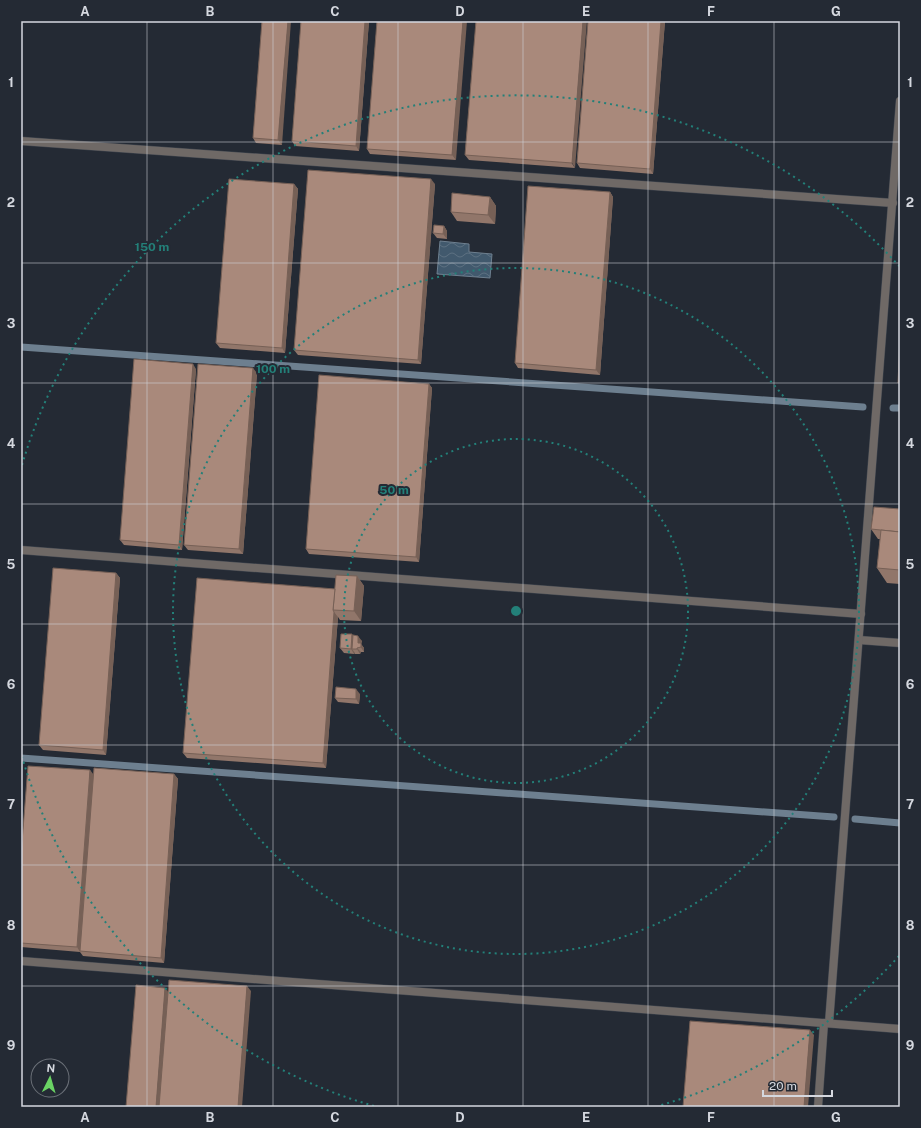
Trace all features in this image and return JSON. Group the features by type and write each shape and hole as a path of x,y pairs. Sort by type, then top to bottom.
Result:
{"street":[{"path":"818,1107 827,1023 895,200 900,101"},
{"path":"21,141 895,200"},
{"path":"21,550 861,614"},
{"path":"859,640 900,643"},
{"path":"21,962 900,1028"}],"water":[{"path":"440,241 469,244 469,252 492,254 490,278 437,274"}],"building":[{"path":"262,21 288,21 278,140 253,138"},
{"path":"301,21 365,21 356,146 292,141"},
{"path":"377,21 463,21 452,155 367,149"},
{"path":"476,21 583,21 572,163 465,155"},
{"path":"588,21 661,21 650,169 577,163"},
{"path":"308,170 431,179 418,360 294,350"},
{"path":"229,179 294,184 282,348 216,343"},
{"path":"528,186 610,192 596,370 515,363"},
{"path":"452,193 490,197 488,215 451,212"},
{"path":"434,225 444,226 443,234 433,233"},
{"path":"900,336 900,383 898,383"},
{"path":"134,359 193,364 179,545 120,540"},
{"path":"198,364 253,368 239,549 184,545"},
{"path":"319,375 429,384 416,557 306,549"},
{"path":"874,507 900,509 900,532 871,529"},
{"path":"881,530 900,532 900,570 877,568"},
{"path":"53,568 116,573 103,750 39,745"},
{"path":"336,575 357,576 354,611 333,610"},
{"path":"197,578 335,589 323,763 183,753"},
{"path":"341,634 352,634 351,649 340,648"},
{"path":"353,635 358,636 358,643 361,643 361,647 357,649 352,649"},
{"path":"336,687 356,689 356,699 335,698"},
{"path":"28,766 90,770 77,947 21,943 21,855"},
{"path":"94,768 174,774 161,958 80,951"},
{"path":"169,980 247,986 238,1107 159,1107"},
{"path":"136,985 165,988 156,1107 126,1107"},
{"path":"690,1021 810,1030 804,1107 683,1107"}],"waterway":[{"path":"21,347 863,407"},
{"path":"893,408 900,408"},
{"path":"21,758 834,817"},
{"path":"855,819 900,823"}]}
